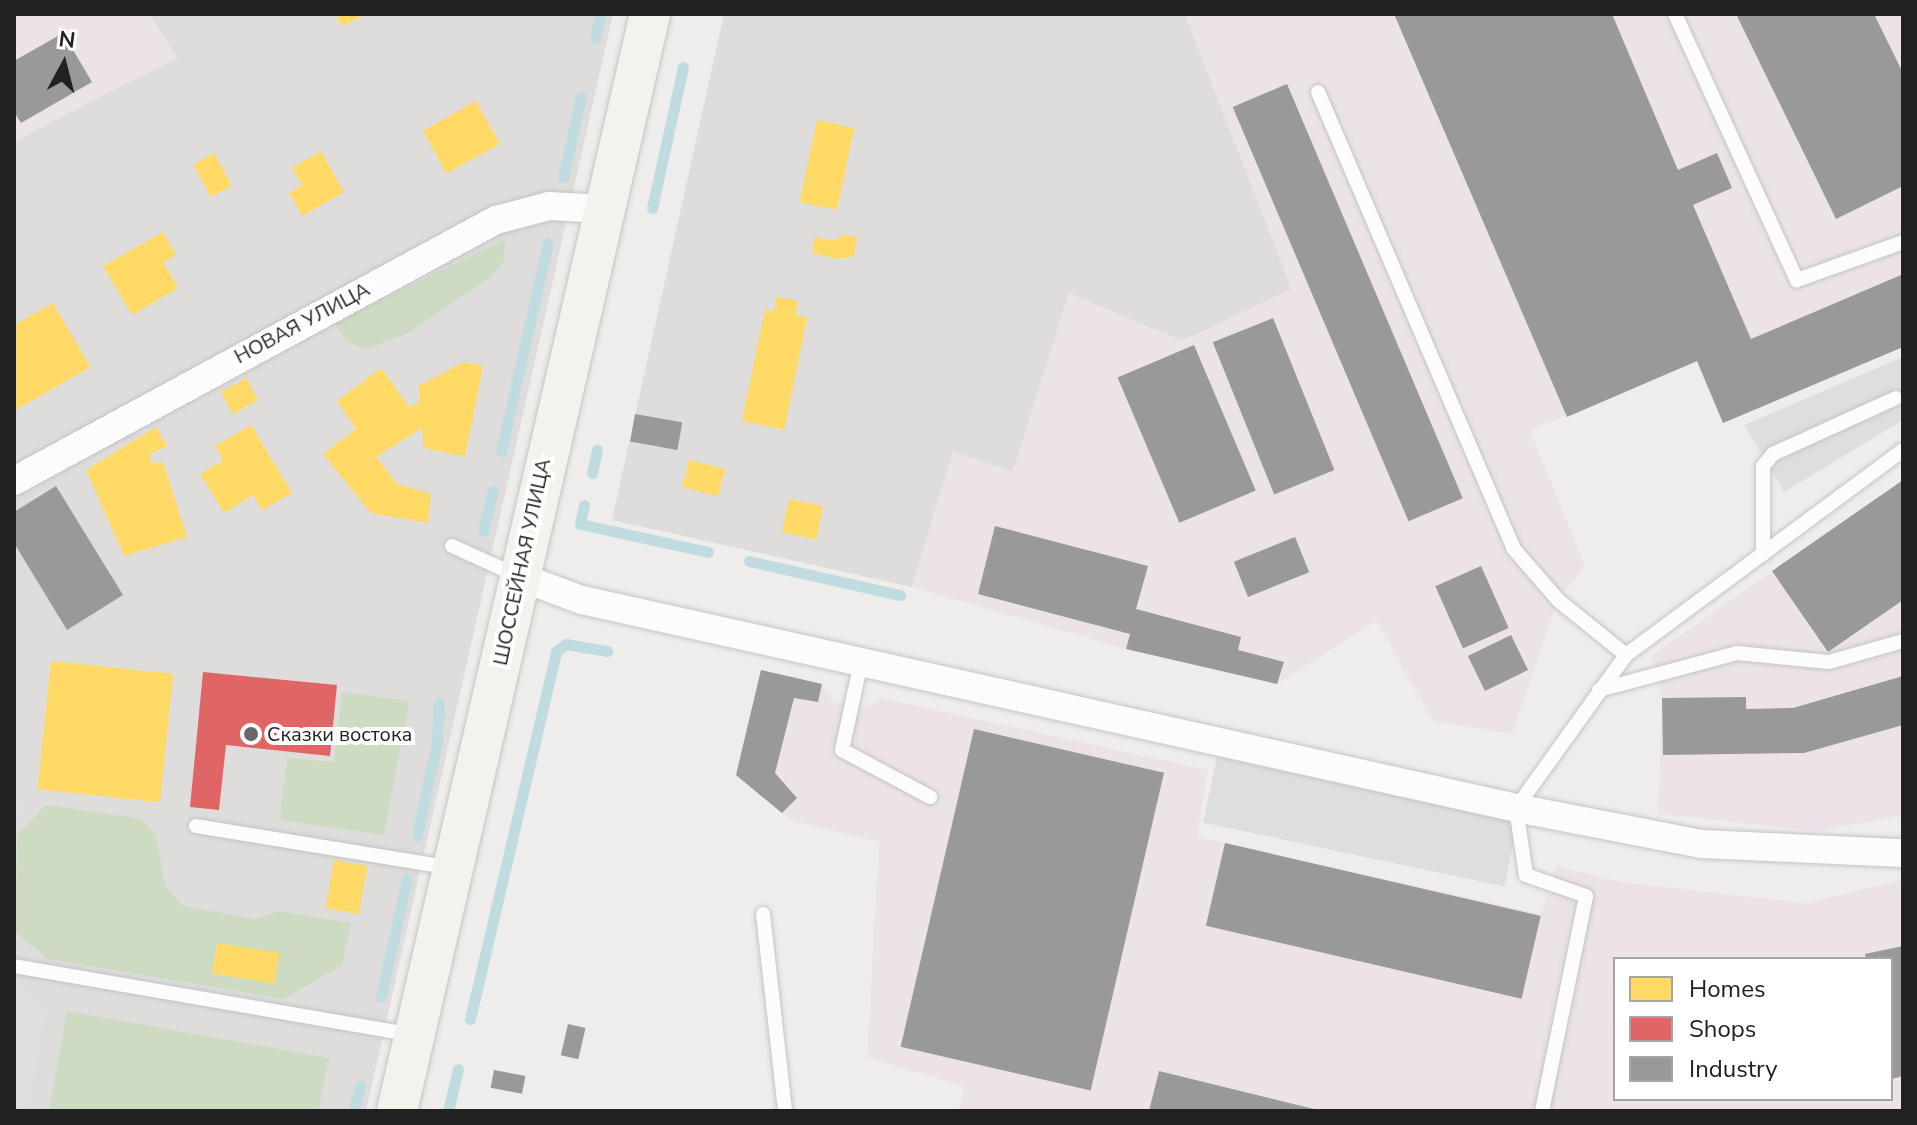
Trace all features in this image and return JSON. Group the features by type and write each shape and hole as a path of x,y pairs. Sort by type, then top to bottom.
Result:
{"main road":[{"name":"ШОССЕЙНАЯ УЛИЦА","path":"397,1111 650,14"}],"street":[{"name":"НОВАЯ УЛИЦА","path":"14,481 496,220 549,206 603,209"},
{"path":"520,577 582,600 1516,808 1702,844 1903,853"}],"lane":[{"path":"1675,14 1797,280 1903,242"},
{"path":"1318,92 1513,548 1558,600 1626,655"},
{"path":"1763,554 1763,466 1773,454 1896,398"},
{"path":"1542,1111 1586,896 1526,875 1516,808 1626,655 1903,450"},
{"path":"452,546 520,577"},
{"path":"1599,690 1737,653 1829,662 1903,641"},
{"path":"861,662 842,750 930,797"},
{"path":"196,826 453,869"},
{"path":"763,914 785,1111"},
{"path":"14,966 416,1036"}],"shaded area":[{"path":"14,14 149,14 177,58 14,141"},
{"path":"149,14 613,14 366,1111 14,1111 14,141 177,58"},
{"path":"724,14 1185,14 1292,289 1182,341 1069,294 1013,472 953,452 912,587 612,520"},
{"path":"1185,14 1903,14 1903,347 1723,423 1697,362 1530,430 1585,566 1558,600 1512,734 1433,721 1376,621 1277,684 1126,649 912,587 953,452 1013,472 1069,293 1182,341 1292,289"},
{"path":"1903,357 1903,420 1784,492 1744,425"},
{"path":"1903,480 1903,815 1819,831 1658,814 1662,698 1651,656"},
{"path":"761,670 822,684 835,703 867,708 881,698 1208,770 1197,837 1541,914 1557,866 1622,882 1805,903 1903,880 1903,1111 959,1111 964,1087 867,1057 879,842 790,820 736,775"},
{"path":"1217,757 1518,821 1504,887 1203,823"},
{"path":"14,790 29,815 14,824"},
{"path":"14,981 47,1008 28,1111 14,1111"}],"green space":[{"path":"505,239 504,261 490,278 408,333 365,350 346,341 335,323"},
{"path":"342,692 409,701 384,835 280,820 287,758 334,762"},
{"path":"46,805 142,819 156,835 165,886 183,906 255,919 279,911 351,923 342,965 284,999 48,959 14,931 18,834"},
{"path":"67,1011 329,1058 318,1111 49,1111"}],"building: Homes":[{"path":"336,14 365,14 343,26"},
{"path":"476,101 500,144 446,173 423,131"},
{"path":"817,120 854,128 837,210 800,202"},
{"path":"321,151 344,192 302,216 289,193 302,185 292,168"},
{"path":"214,153 232,185 211,197 193,165"},
{"path":"163,232 176,255 163,262 178,288 132,315 103,266"},
{"path":"842,235 857,237 854,256 839,259 812,253 815,237 834,241"},
{"path":"777,297 798,301 795,315 807,318 784,430 742,421 765,309 774,311"},
{"path":"53,303 90,367 14,411 14,325"},
{"path":"464,362 483,366 465,457 424,448 422,428 376,457 397,484 431,494 428,523 371,513 323,454 356,429 337,401 381,368 409,407 420,401 418,386"},
{"path":"246,378 258,400 233,414 221,392"},
{"path":"251,425 292,493 262,510 253,495 224,513 200,474 223,460 215,446"},
{"path":"156,427 167,446 149,454 152,464 163,462 187,537 124,556 86,470"},
{"path":"689,460 725,469 718,496 682,487"},
{"path":"789,499 823,506 816,540 782,532"},
{"path":"51,661 173,674 160,802 38,789"},
{"path":"334,860 367,866 359,914 325,908"},
{"path":"217,943 279,953 274,983 212,974"}],"building: Shops":[{"path":"203,672 337,685 330,756 226,745 219,810 190,807"}],"building: Industry":[{"path":"1394,14 1612,14 1678,170 1717,153 1732,188 1693,205 1751,339 1901,275 1903,347 1723,423 1697,361 1567,417"},
{"path":"1736,14 1874,14 1903,73 1903,186 1836,219"},
{"path":"63,33 92,82 21,123 14,112 14,61"},
{"path":"1287,84 1463,498 1409,521 1233,107"},
{"path":"1273,318 1334,470 1274,494 1213,342"},
{"path":"1194,345 1256,490 1179,523 1118,377"},
{"path":"635,414 682,422 677,450 630,442"},
{"path":"1903,480 1903,600 1828,652 1772,571"},
{"path":"56,486 123,595 67,630 14,543 14,512"},
{"path":"995,526 1148,566 1136,609 1241,637 1238,650 1284,662 1277,684 1126,649 1130,634 978,594"},
{"path":"1295,537 1309,572 1248,597 1234,562"},
{"path":"1481,566 1509,628 1463,648 1435,586"},
{"path":"1511,635 1528,670 1485,691 1468,656"},
{"path":"761,670 822,684 818,702 794,698 775,773 797,798 782,813 736,775"},
{"path":"1903,676 1903,725 1804,753 1663,755 1662,698 1746,697 1746,709 1793,708"},
{"path":"974,729 1164,773 1091,1091 901,1047"},
{"path":"1225,843 1541,916 1522,999 1206,926"},
{"path":"1903,946 1903,1076 1893,1079 1893,957 1866,957 1865,954"},
{"path":"568,1024 586,1028 578,1059 561,1055"},
{"path":"494,1070 525,1076 522,1094 491,1088"},
{"path":"1159,1071 1318,1110 1149,1111"}],"waterway":[{"path":"595,38 600,14"},
{"path":"652,208 683,67"},
{"path":"563,177 581,97"},
{"path":"501,451 548,243"},
{"path":"592,473 597,450"},
{"path":"483,531 493,490"},
{"path":"584,505 580,524 708,552"},
{"path":"749,561 900,595"},
{"path":"470,1019 556,651 566,644 607,651"},
{"path":"417,836 437,741 439,703"},
{"path":"381,997 407,879"},
{"path":"448,1111 458,1069"},
{"path":"353,1111 360,1086"}],"place":[{"name":"Сказки востока","path":"251,734"}]}
